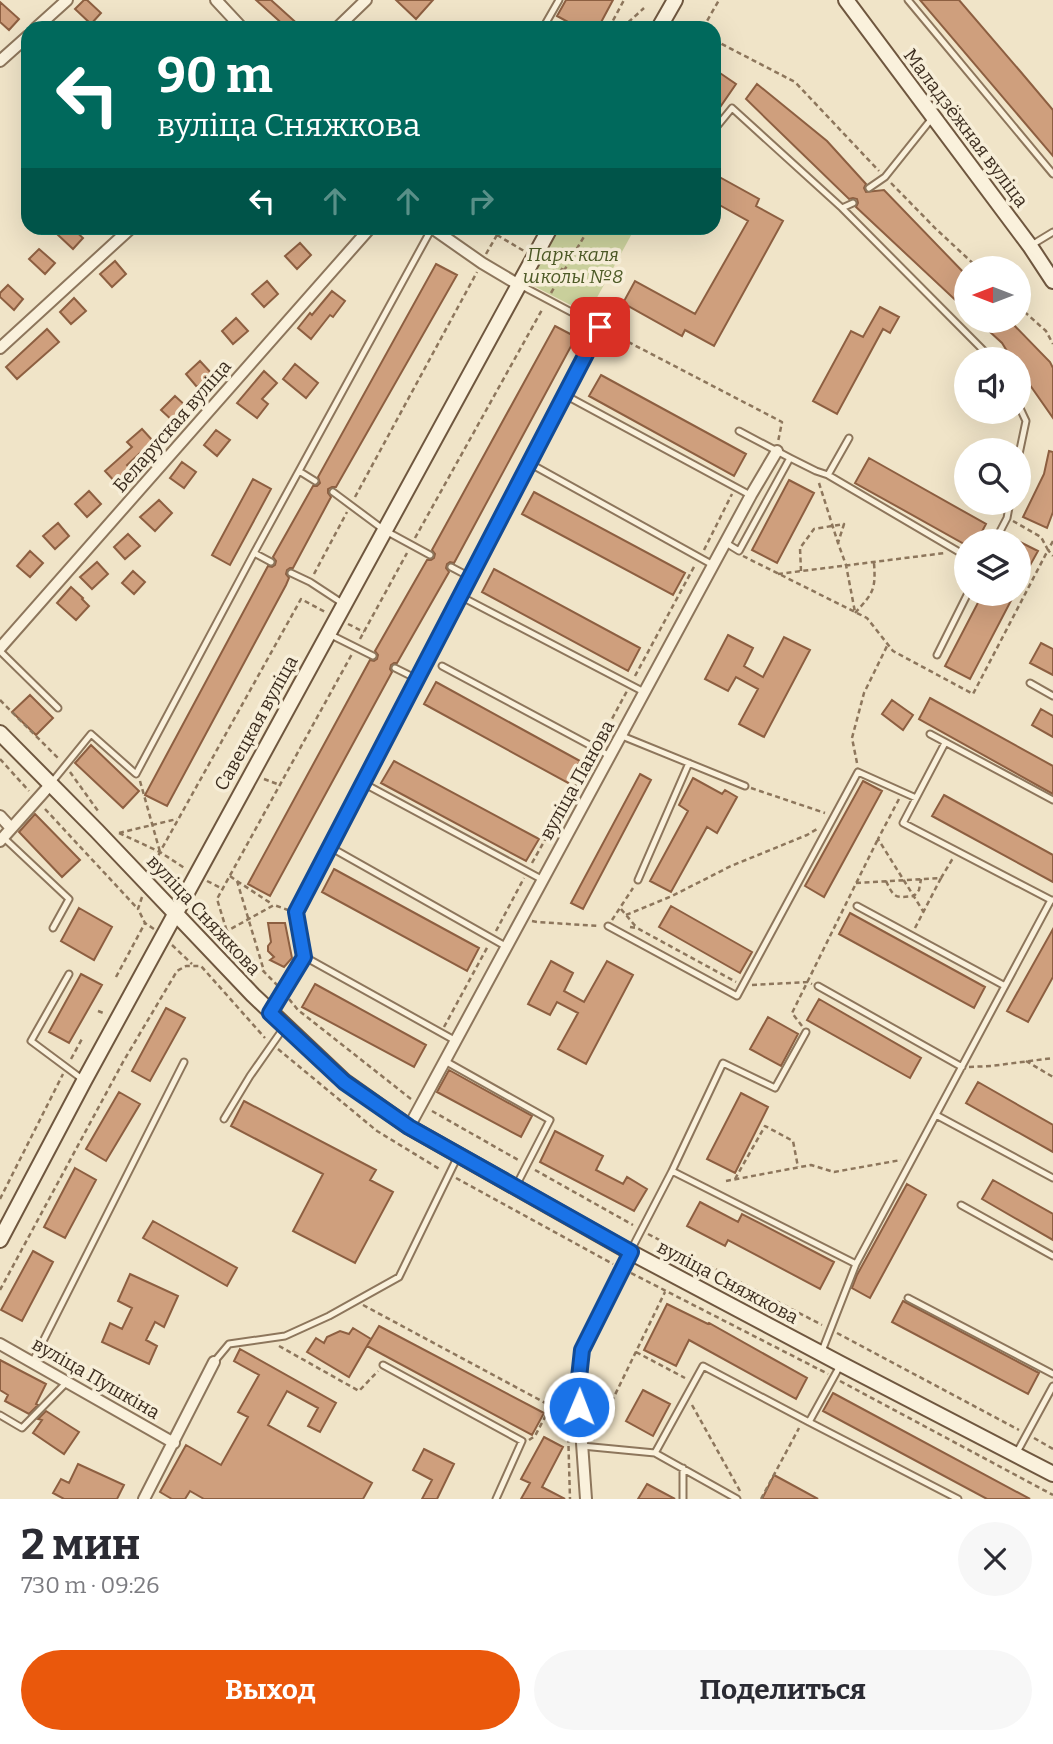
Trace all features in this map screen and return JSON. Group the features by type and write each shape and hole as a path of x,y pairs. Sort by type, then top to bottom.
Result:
{"street":[{"path":"44,21 67,0"},
{"path":"216,0 236,21"},
{"path":"344,21 366,0"},
{"path":"663,21 675,0"},
{"name":"Маладзёжная вуліца","path":"846,0 1030,246 1053,281"},
{"path":"0,61 21,42"},
{"path":"0,348 123,235"},
{"name":"Беларуская вуліца","path":"0,650 364,235"},
{"path":"442,235 519,285"},
{"name":"Савецкая вуліца","path":"0,1240 327,633 546,235"},
{"name":"вуліца Панова","path":"409,1127 777,451"},
{"name":"вуліца Сняжкова","path":"0,733 270,1013 344,1082 409,1127 631,1252 1053,1474"},
{"path":"1,839 50,785"},
{"path":"0,816 11,828"},
{"path":"586,1499 586,1446 578,1387 582,1350 631,1252"},
{"name":"вуліца Пушкіна","path":"0,1343 174,1443"},
{"path":"144,1499 215,1362"}],"lane":[{"path":"547,21 559,0"},
{"path":"908,0 1053,174"},
{"path":"721,121 732,108 842,208 980,347"},
{"path":"869,188 885,177 933,117"},
{"path":"842,208 853,203"},
{"path":"1030,246 1053,232"},
{"path":"50,785 91,734 136,774 428,235"},
{"path":"519,285 607,331"},
{"path":"270,1013 304,957 296,912 600,327"},
{"path":"565,395 751,495"},
{"path":"739,431 828,475 954,549"},
{"path":"828,475 849,438"},
{"path":"725,545 739,551 790,458"},
{"path":"529,463 714,566"},
{"path":"299,471 315,481"},
{"path":"333,492 384,530 430,555"},
{"path":"1001,529 1008,515"},
{"path":"254,553 271,562"},
{"path":"451,567 470,577"},
{"path":"291,573 344,604"},
{"path":"460,596 645,692"},
{"path":"937,655 962,606"},
{"path":"327,633 373,656"},
{"path":"0,650 58,708"},
{"path":"442,666 610,756"},
{"path":"395,668 417,679"},
{"path":"1030,683 1053,696"},
{"path":"930,734 1053,800"},
{"path":"622,736 746,786"},
{"path":"821,1353 856,1264 1052,900 903,823 945,743"},
{"path":"638,880 689,763"},
{"path":"608,926 737,996 858,772 916,799"},
{"path":"363,783 543,880"},
{"path":"1,839 69,899 53,928"},
{"path":"330,847 507,947"},
{"path":"857,906 1005,986"},
{"path":"304,957 456,1041"},
{"path":"69,974 32,1041 84,1081"},
{"path":"818,986 962,1067"},
{"path":"225,1119 250,1076 285,1026"},
{"path":"631,1252 723,1063 775,1088 806,1032"},
{"path":"445,1061 550,1120 515,1187"},
{"path":"33,1361 184,1062"},
{"path":"936,1115 1053,1178"},
{"path":"215,1362 229,1344 285,1336 329,1316 399,1277 459,1155"},
{"path":"672,1171 856,1264"},
{"path":"961,1205 1053,1256"},
{"path":"908,1298 1053,1374"},
{"path":"806,1421 841,1364"},
{"path":"383,1365 522,1441 496,1499"},
{"path":"655,1453 703,1366 958,1499"},
{"path":"0,1415 22,1428 67,1382"},
{"path":"1016,1455 1053,1386"},
{"path":"586,1446 655,1453 737,1499"},
{"path":"683,1468 683,1499"}],"path":[{"path":"613,21 624,0"},
{"path":"707,21 719,0"},
{"path":"630,21 644,8"},
{"path":"721,44 795,82 965,256"},
{"path":"138,909 160,852 301,599 497,235"},
{"path":"585,235 547,299 217,899 228,936 284,992 298,1010 405,1096 642,1230 1053,1448"},
{"path":"1031,318 1046,331 1053,344"},
{"path":"607,331 782,422 777,451"},
{"path":"816,471 846,565 855,612"},
{"path":"441,1033 735,488"},
{"path":"1007,518 1041,537 1053,556"},
{"path":"801,571 800,548 814,529 844,524 838,543"},
{"path":"709,540 725,545 867,618 893,651 973,694 1053,541"},
{"path":"778,574 954,552"},
{"path":"855,612 870,595 875,582 874,562"},
{"path":"301,599 364,632"},
{"path":"858,772 852,738 864,692 888,644"},
{"path":"0,700 66,766 98,811"},
{"path":"0,758 138,909 145,923 163,936 194,966"},
{"path":"136,774 160,852"},
{"path":"260,788 265,778 280,785"},
{"path":"746,786 835,816"},
{"path":"806,1032 792,1013 902,792"},
{"path":"178,819 119,833 160,852 223,889"},
{"path":"626,915 817,829"},
{"path":"878,839 923,911"},
{"path":"911,935 957,851"},
{"path":"230,876 274,905 296,912"},
{"path":"856,883 941,878"},
{"path":"886,881 892,894 899,898 914,896 919,890 921,879"},
{"path":"608,926 638,880"},
{"path":"237,881 265,974"},
{"path":"0,1290 123,1062 177,971 186,966 201,965 217,939 274,905"},
{"path":"620,908 637,928"},
{"path":"117,977 145,923"},
{"path":"201,965 256,1032 377,1131 449,1175 622,1268"},
{"path":"754,986 808,982 818,986"},
{"path":"0,1199 83,1037"},
{"path":"962,1067 1053,1058"},
{"path":"1026,1061 1053,1077"},
{"path":"735,1179 765,1126 793,1141 798,1167"},
{"path":"726,1181 811,1165 834,1172 913,1158"},
{"path":"586,1446 665,1291"},
{"path":"362,1304 551,1406"},
{"path":"267,1339 359,1391 383,1365"},
{"path":"636,1352 694,1383"},
{"path":"567,1376 567,1390"},
{"path":"686,1396 745,1499"},
{"path":"568,1417 570,1499"},
{"path":"761,1499 806,1421"}],"green space":[{"name":"Парк каля школы №8","path":"549,235 631,235 588,314 524,281"}],"building":[{"path":"87,0 101,13 94,21 88,21 75,9"},
{"path":"256,0 271,0 294,21 279,21"},
{"path":"396,0 433,0 416,19"},
{"path":"566,0 613,0 602,21 566,21 557,16"},
{"path":"920,0 959,0 1020,71 1053,110 1053,156"},
{"path":"0,2 19,19 9,30 0,22"},
{"path":"721,74 736,84 721,106"},
{"path":"757,84 827,141 866,184 866,192 884,190 954,263 954,299 856,207 857,199 849,199 746,99"},
{"path":"721,178 759,199 756,206 783,221 714,346 685,330 682,336 623,303 635,281 695,314 748,221 721,206"},
{"path":"58,235 80,235 83,238 73,249"},
{"path":"300,243 311,255 297,269 285,256"},
{"path":"39,249 55,263 45,274 29,259"},
{"path":"115,261 126,274 112,287 100,274"},
{"path":"436,264 457,275 336,487 328,489 331,497 293,568 287,570 289,578 286,585 167,806 145,795 268,566 275,565 273,557 313,486 320,483 318,477"},
{"path":"267,281 278,294 264,307 252,294"},
{"path":"8,285 23,299 14,310 0,297 0,293"},
{"path":"332,291 345,301 311,339 298,328"},
{"path":"74,298 86,311 71,324 60,312"},
{"path":"880,307 899,317 890,333 883,329 837,414 813,401 851,331 863,337"},
{"path":"236,318 248,331 233,344 222,331"},
{"path":"555,326 576,337 454,563 447,564 449,572 397,663 391,665 392,672 270,896 248,884 370,660 377,659 375,651 427,560 434,558 432,550"},
{"path":"47,329 59,342 17,379 6,367"},
{"path":"991,333 1022,333 1050,362 1053,368 1053,418 1031,387 1031,347 1004,347"},
{"path":"200,361 212,374 197,387 186,374"},
{"path":"295,364 318,383 306,398 283,379"},
{"path":"264,371 277,383 262,399 268,404 257,418 237,403"},
{"path":"601,375 746,454 734,476 589,396"},
{"path":"175,396 187,407 174,422 161,410"},
{"path":"142,429 153,441 127,465 131,470 117,484 105,471 132,447 127,442"},
{"path":"216,430 230,440 217,456 204,445"},
{"path":"1049,451 1053,452 1053,512 1047,528 1023,517 1031,515 1031,501 1044,474"},
{"path":"869,458 954,506 954,515 970,515 986,524 983,529 954,529 954,538 855,483"},
{"path":"182,462 196,472 184,488 170,478"},
{"path":"253,479 271,489 230,565 212,555"},
{"path":"789,480 814,493 777,563 752,550"},
{"path":"89,491 101,504 87,517 75,504"},
{"path":"534,492 685,573 673,595 522,514"},
{"path":"159,500 172,513 155,531 140,517"},
{"path":"58,523 69,536 55,549 43,536"},
{"path":"128,534 140,546 125,559 114,547"},
{"path":"1031,548 1038,551 1031,564"},
{"path":"30,551 43,563 30,577 17,566"},
{"path":"97,562 108,574 92,589 80,577"},
{"path":"494,569 640,648 628,671 482,592"},
{"path":"133,571 145,582 134,594 122,583"},
{"path":"71,587 89,606 76,620 57,603"},
{"path":"976,606 1008,606 970,679 945,666"},
{"path":"728,635 753,648 744,666 763,677 784,637 810,650 764,737 739,724 758,689 736,677 728,691 705,679"},
{"path":"1041,643 1053,649 1053,675 1030,663"},
{"path":"436,682 580,761 568,783 424,704"},
{"path":"30,695 53,718 36,735 12,712"},
{"path":"930,698 1053,766 1053,794 919,719"},
{"path":"892,700 913,715 903,730 882,714"},
{"path":"1041,709 1053,716 1053,737 1032,725"},
{"path":"91,745 139,791 123,808 75,763"},
{"path":"394,761 539,839 526,861 381,783"},
{"path":"640,774 651,780 583,909 571,903"},
{"path":"693,778 722,794 725,790 737,797 717,833 707,827 671,892 650,881 688,811 679,805"},
{"path":"863,781 882,791 824,897 805,886"},
{"path":"944,795 1053,855 1053,882 932,816"},
{"path":"35,814 80,860 62,877 19,832"},
{"path":"334,869 479,948 467,971 322,892"},
{"path":"671,906 752,952 740,973 659,927"},
{"path":"79,908 112,927 94,960 61,941"},
{"path":"850,913 985,987 974,1008 839,934"},
{"path":"268,923 285,923 292,958 284,967 270,960 274,957 268,951 271,942"},
{"path":"1053,929 1053,977 1028,1022 1007,1011"},
{"path":"551,961 573,973 564,991 584,1002 607,961 633,975 586,1064 558,1049 578,1013 557,1002 550,1015 528,1004"},
{"path":"81,974 102,985 69,1043 49,1032"},
{"path":"315,984 426,1045 414,1067 302,1007"},
{"path":"819,999 921,1058 910,1078 807,1020"},
{"path":"166,1008 185,1018 150,1081 132,1071"},
{"path":"768,1017 798,1034 781,1066 750,1049"},
{"path":"449,1070 532,1116 521,1137 437,1092"},
{"path":"978,1082 1053,1125 1053,1152 966,1103"},
{"path":"119,1092 140,1104 106,1161 86,1149"},
{"path":"741,1093 768,1107 735,1173 707,1159"},
{"path":"244,1101 376,1170 370,1180 393,1192 355,1263 293,1231 323,1174 231,1126"},
{"path":"555,1131 603,1156 596,1170 623,1184 627,1177 647,1189 634,1211 540,1162"},
{"path":"75,1168 96,1180 65,1238 44,1227"},
{"path":"993,1180 1053,1214 1053,1240 982,1199"},
{"path":"907,1184 926,1195 870,1298 852,1288"},
{"path":"700,1202 738,1222 742,1214 834,1262 820,1289 728,1240 725,1246 687,1226"},
{"path":"153,1221 237,1268 227,1286 143,1238"},
{"path":"33,1251 53,1262 22,1321 1,1310"},
{"path":"130,1274 178,1296 164,1327 155,1322 146,1340 157,1346 149,1364 102,1342 110,1323 122,1329 132,1308 118,1301"},
{"path":"903,1301 1039,1373 1028,1394 892,1322"},
{"path":"667,1304 709,1323 807,1378 796,1399 689,1340 676,1366 644,1350"},
{"path":"379,1326 544,1413 532,1435 367,1346"},
{"path":"353,1328 371,1339 349,1377 307,1352 316,1338 324,1343 327,1337 340,1331 349,1334"},
{"path":"240,1349 336,1403 320,1432 308,1426 318,1408 287,1391 268,1425 372,1483 363,1499 204,1499 190,1491 185,1499 172,1499 160,1492 186,1445 221,1465 248,1417 238,1412 259,1375 234,1361"},
{"path":"0,1360 46,1384 36,1404 38,1405 29,1414 5,1401 8,1395 0,1390"},
{"path":"643,1390 670,1404 653,1436 626,1421"},
{"path":"833,1393 1030,1499 987,1499 823,1411"},
{"path":"46,1411 79,1432 64,1454 33,1433 42,1420 38,1419"},
{"path":"544,1437 563,1447 542,1487 565,1499 521,1499 530,1483 521,1479"},
{"path":"424,1449 454,1464 437,1499 422,1499 432,1480 413,1470"},
{"path":"78,1464 124,1485 117,1499 64,1499 53,1493 61,1479 69,1483"},
{"path":"774,1475 818,1499 762,1499"},
{"path":"647,1484 675,1499 638,1499"}],"route":[{"path":"579,1407 582,1350 631,1252 409,1127 344,1082 270,1013 304,957 296,912 600,327"}]}
